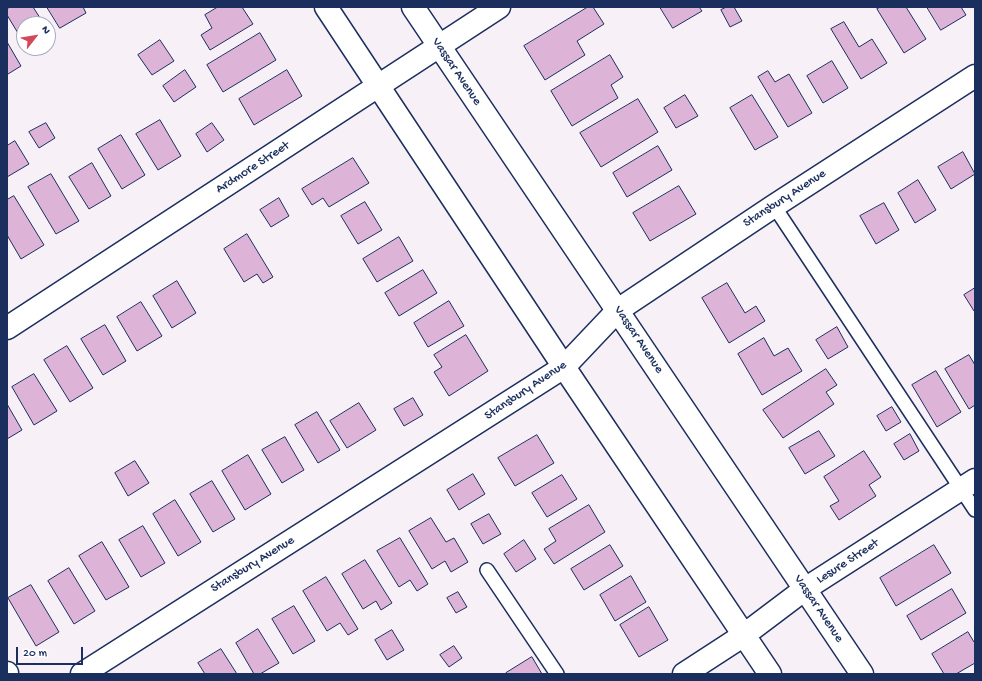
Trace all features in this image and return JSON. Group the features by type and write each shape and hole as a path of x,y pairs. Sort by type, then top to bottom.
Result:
{"street":[{"path":"326,7 564,367 770,674"},
{"name":"Vassar Avenue","path":"413,7 862,674"},
{"name":"Ardmore Street","path":"7,328 499,7"},
{"name":"Stansbury Avenue","path":"82,674 564,367 618,310 774,206 975,76"},
{"name":"Lesure Street","path":"684,674 744,635 805,589 968,484"}],"lane":[{"path":"774,206 968,484 975,510"},
{"path":"488,570 557,674"}],"building":[{"path":"11,7 33,7 39,16 16,16 16,30 7,15 7,9"},
{"path":"47,7 83,7 86,13 60,28 56,22 56,16 53,16"},
{"path":"218,7 242,7 253,24 210,50 201,35 212,28 205,15"},
{"path":"588,7 593,7 604,24 577,41 585,55 545,80 524,46"},
{"path":"660,7 699,7 702,11 673,28"},
{"path":"727,7 734,7 742,21 730,27 721,10"},
{"path":"881,7 906,7 926,39 904,53 877,9"},
{"path":"927,7 961,7 966,15 941,30"},
{"path":"844,22 859,47 872,39 887,63 861,79 831,29"},
{"path":"260,33 276,60 223,92 207,65"},
{"path":"160,40 174,61 152,75 138,55"},
{"path":"7,42 21,66 8,74 7,73"},
{"path":"610,55 623,77 611,85 618,98 572,126 551,91"},
{"path":"832,61 848,88 823,103 807,76"},
{"path":"185,70 196,87 174,102 163,86"},
{"path":"287,70 302,96 254,125 239,99"},
{"path":"768,71 775,82 789,74 812,113 788,127 758,77"},
{"path":"685,95 698,116 676,128 664,108"},
{"path":"752,95 778,137 755,150 730,108"},
{"path":"638,99 658,132 601,167 580,133"},
{"path":"160,120 181,156 158,170 136,134"},
{"path":"46,123 55,138 39,148 29,132"},
{"path":"212,123 224,140 207,152 196,134"},
{"path":"121,135 145,175 122,189 98,149"},
{"path":"15,141 29,164 7,177 7,146"},
{"path":"658,146 672,170 627,197 613,173"},
{"path":"963,152 975,174 951,189 938,167"},
{"path":"353,158 369,183 329,207 323,198 312,205 302,189"},
{"path":"92,163 111,196 89,209 69,177"},
{"path":"51,174 79,221 56,234 28,187"},
{"path":"918,180 936,210 915,223 898,193"},
{"path":"679,186 696,214 650,241 633,213"},
{"path":"14,196 44,245 21,259 7,235 7,200"},
{"path":"279,198 289,216 271,227 260,210"},
{"path":"365,202 382,230 358,244 341,216"},
{"path":"884,203 899,230 876,244 860,216"},
{"path":"247,234 273,277 263,283 257,274 244,282 224,249"},
{"path":"399,237 413,261 377,282 363,259"},
{"path":"423,270 437,293 399,316 385,293"},
{"path":"177,281 196,313 172,328 153,296"},
{"path":"727,283 745,313 756,306 765,321 729,343 702,298"},
{"path":"975,288 975,310 974,311 964,295"},
{"path":"449,301 464,326 428,347 414,323"},
{"path":"141,302 162,336 137,351 117,317"},
{"path":"105,325 126,361 103,375 81,339"},
{"path":"837,327 848,347 828,359 816,340"},
{"path":"466,335 488,371 449,396 434,372 442,367 434,355"},
{"path":"764,338 774,356 788,348 802,371 762,395 738,354"},
{"path":"67,346 93,388 70,402 44,360"},
{"path":"969,355 975,365 975,405 969,409 945,369"},
{"path":"826,369 837,385 826,392 834,404 783,438 763,410"},
{"path":"936,371 961,412 937,427 912,385"},
{"path":"34,374 57,411 34,425 12,387"},
{"path":"413,398 423,415 404,426 394,409"},
{"path":"359,403 376,430 347,448 330,421"},
{"path":"7,404 22,430 7,439"},
{"path":"892,407 901,422 886,431 877,416"},
{"path":"317,412 340,450 318,463 295,425"},
{"path":"819,431 835,456 805,474 789,448"},
{"path":"910,434 919,451 904,460 894,444"},
{"path":"537,435 554,463 515,486 498,458"},
{"path":"285,437 304,470 282,483 262,450"},
{"path":"864,451 881,477 869,485 876,496 839,520 830,506 839,501 824,477"},
{"path":"248,455 271,494 245,510 222,471"},
{"path":"135,461 149,483 128,496 115,473"},
{"path":"473,474 485,494 459,510 447,490"},
{"path":"562,475 577,499 547,517 532,493"},
{"path":"212,481 235,519 213,532 190,494"},
{"path":"175,500 201,542 178,556 153,514"},
{"path":"589,505 605,532 554,564 544,549 556,541 549,529"},
{"path":"489,514 501,534 483,544 471,524"},
{"path":"431,518 446,542 454,538 468,562 451,572 445,561 432,569 409,531"},
{"path":"143,526 165,563 141,577 119,540"},
{"path":"400,538 428,584 417,591 410,580 399,587 377,551"},
{"path":"524,540 536,559 516,572 504,554"},
{"path":"102,542 129,587 106,600 79,556"},
{"path":"610,545 623,566 584,590 571,569"},
{"path":"934,545 951,573 896,606 880,578"},
{"path":"365,560 392,603 381,610 376,601 363,609 342,574"},
{"path":"69,568 95,611 74,624 48,581"},
{"path":"631,576 646,602 615,621 600,595"},
{"path":"326,577 358,629 348,635 340,623 327,631 303,591"},
{"path":"31,585 59,632 36,646 8,598"},
{"path":"952,589 966,613 921,640 907,616"},
{"path":"458,592 467,607 456,613 447,598"},
{"path":"294,606 315,641 293,654 272,619"},
{"path":"649,607 668,640 639,657 620,625"},
{"path":"258,629 279,663 260,674 254,674 236,643"},
{"path":"392,630 404,650 387,660 375,640"},
{"path":"968,632 974,642 975,641 975,663 956,674 944,674 932,654"},
{"path":"454,646 462,658 449,667 440,655"},
{"path":"221,649 237,674 205,674 198,663"},
{"path":"532,657 542,674 506,674 506,673"}]}
